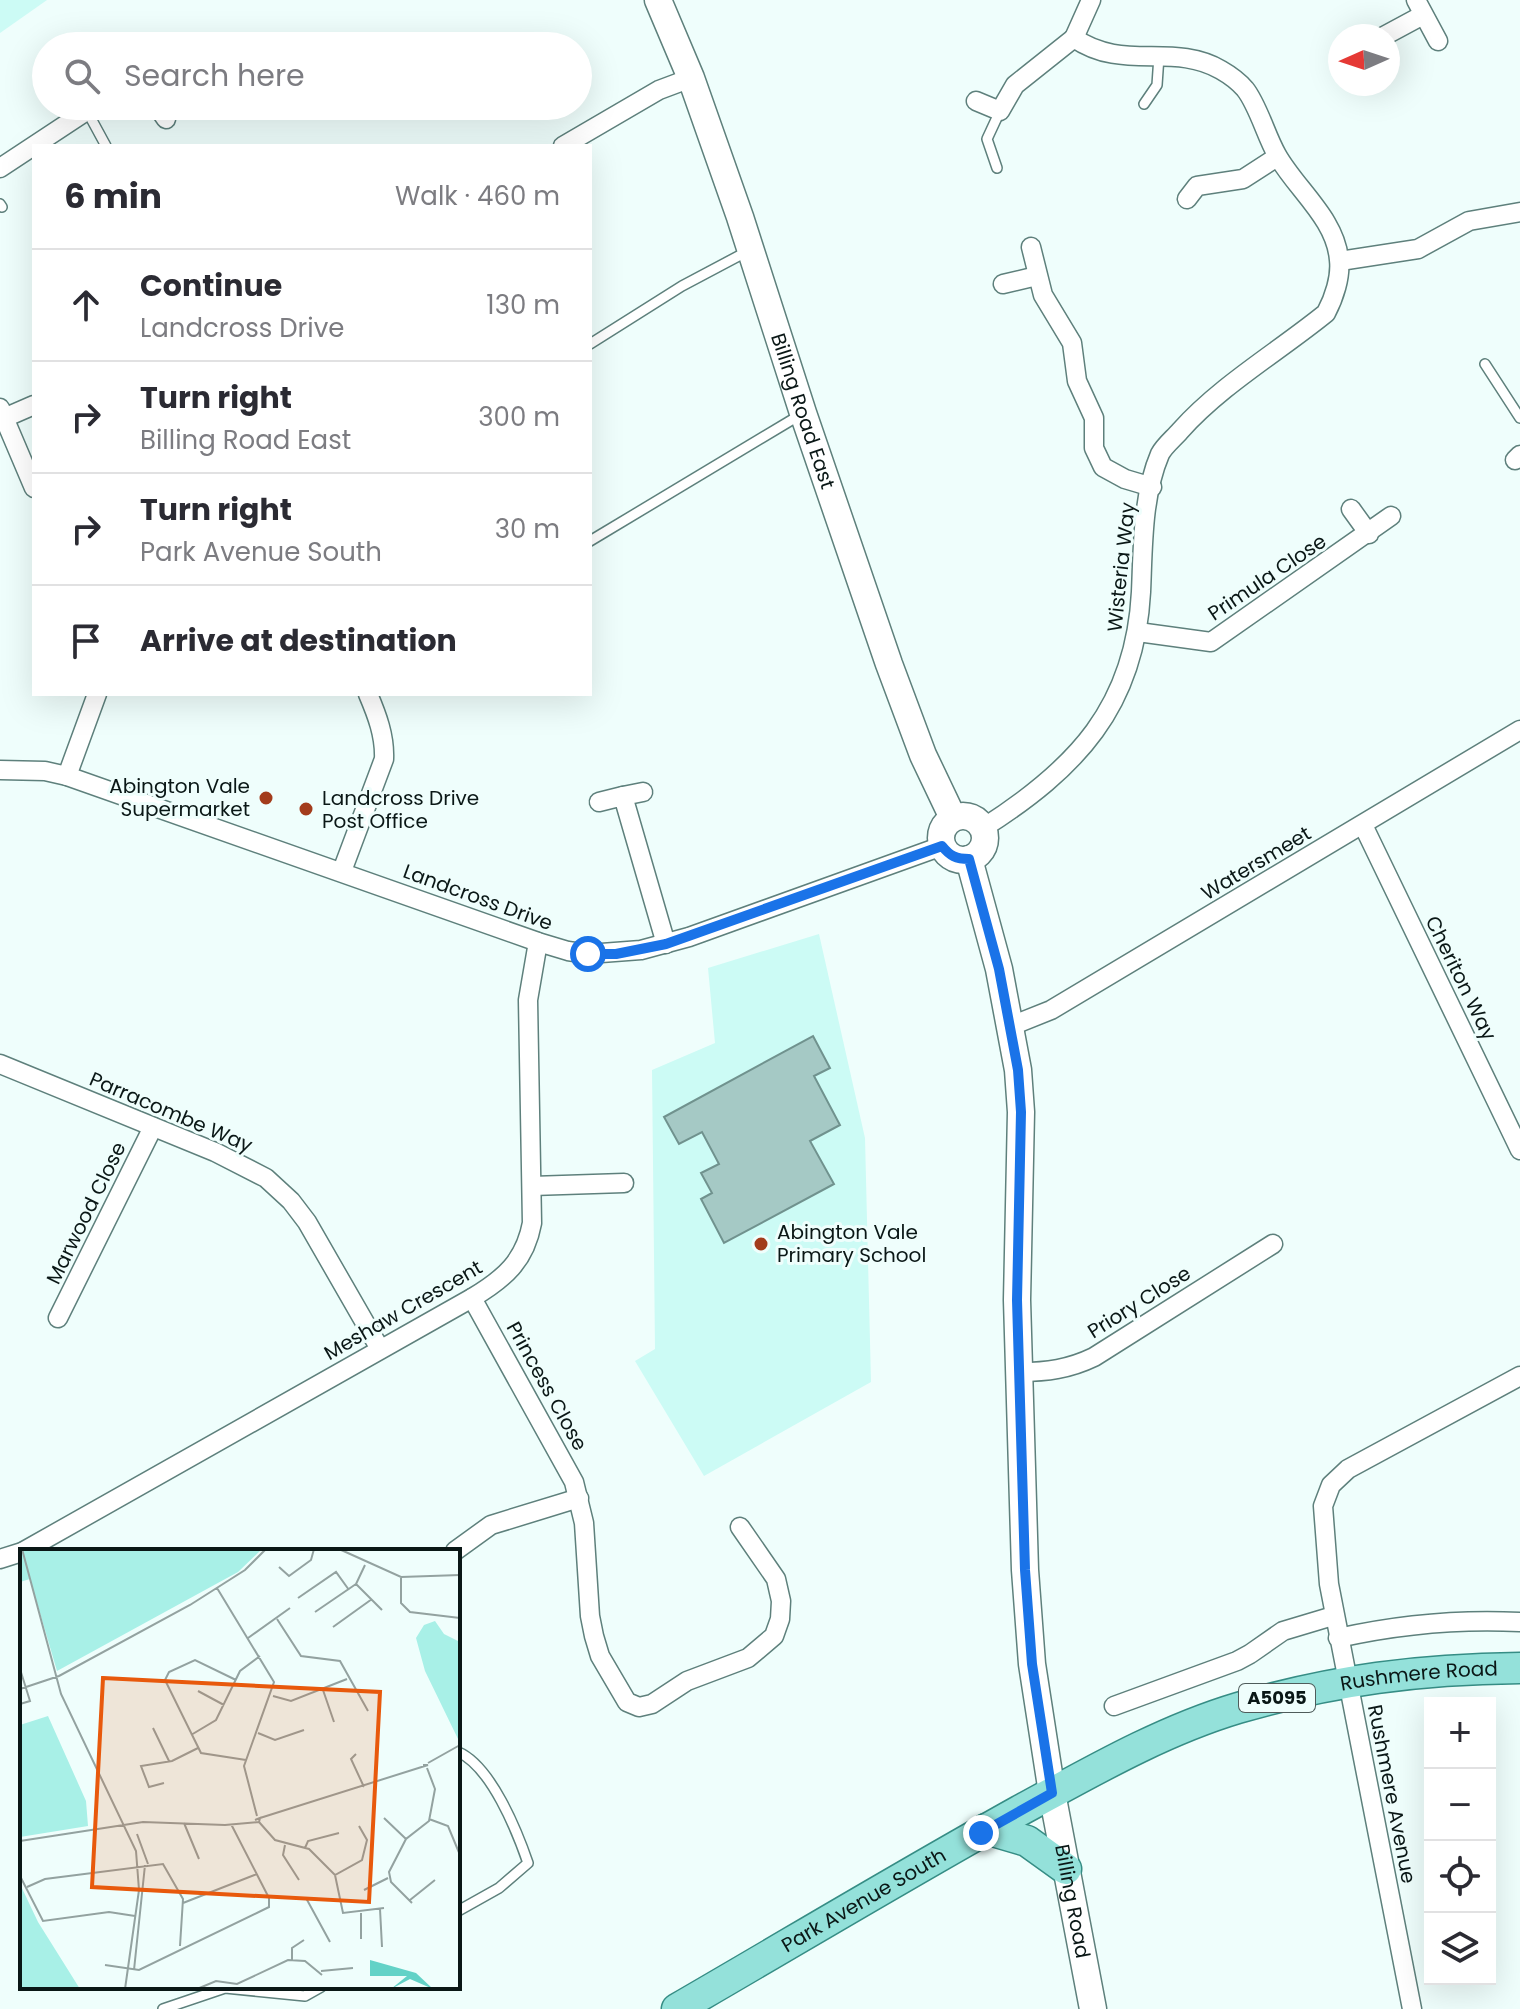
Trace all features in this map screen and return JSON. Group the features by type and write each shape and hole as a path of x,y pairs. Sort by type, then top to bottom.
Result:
{"main road":[{"name":"Rushmere Road","path":"1052,1793 1119,1758 1238,1708 1347,1682 1406,1672 1520,1668"},
{"name":"Park Avenue South","path":"677,2009 1052,1793"},
{"path":"986,1829 1027,1841 1066,1869"}],"street":[{"name":"Billing Road East","path":"658,0 691,78 751,249 803,413 889,664 923,755 953,818"},
{"path":"976,101 1000,111 1015,85 1074,38 1091,0"},
{"path":"1399,24 1420,7 1438,41"},
{"path":"1074,38 1089,49 1111,55 1197,60 1221,70 1245,89 1277,157 1319,212 1335,241 1340,261 1418,249 1469,221 1520,212"},
{"path":"566,144 659,90 691,78"},
{"path":"39,144 73,120"},
{"path":"0,168 32,149"},
{"path":"1187,199 1197,186 1243,179 1277,157"},
{"path":"1031,247 1043,295 1072,343 1077,381 1094,418 1094,448 1103,467 1125,479 1152,487"},
{"name":"Wisteria Way","path":"983,828 1048,779 1079,751 1112,706 1126,677 1138,632 1142,547 1161,452 1199,410 1326,313 1334,298 1340,261"},
{"path":"1003,284 1037,276"},
{"path":"32,406 2,413 32,483"},
{"path":"1351,509 1369,534"},
{"name":"Primula Close","path":"1138,632 1211,642 1391,516"},
{"path":"67,776 96,696"},
{"path":"342,871 384,759 381,727 369,696"},
{"name":"Watersmeet","path":"1011,1026 1051,1010 1520,730"},
{"name":"Landcross Drive","path":"0,770 45,771 67,776 538,942 588,954 616,954 666,944 942,846"},
{"path":"599,802 643,792"},
{"path":"623,796 666,944"},
{"path":"964,816 975,819 983,828 985,841 980,852 969,859 948,855 942,846 941,835 945,825 953,818 964,816"},
{"name":"Cheriton Way","path":"1363,825 1520,1150"},
{"path":"969,859 1011,1026 1021,1112 1017,1300 1025,1570 1032,1664 1052,1793"},
{"name":"Meshaw Crescent","path":"27,1549 472,1298 509,1273 524,1251 532,1223 528,1000 538,942"},
{"name":"Parracombe Way","path":"0,1064 230,1158 266,1178 307,1222 380,1349"},
{"name":"Marwood Close","path":"58,1318 153,1127"},
{"path":"532,1186 624,1183"},
{"name":"Priory Close","path":"1020,1372 1049,1372 1072,1367 1094,1357 1273,1244"},
{"name":"Princess Close","path":"472,1298 567,1467 579,1498 594,1636 600,1656 627,1702 639,1707 652,1704 687,1681 748,1658 774,1636 780,1619 781,1601 776,1579 740,1527"},
{"name":"Rushmere Avenue","path":"1412,2009 1333,1616 1323,1506 1331,1485 1348,1469 1520,1376"},
{"path":"458,1549 491,1525 579,1498"},
{"name":"Meshaw Crescent","path":"0,1559 20,1552"},
{"path":"1114,1706 1237,1661 1283,1631 1333,1616"},
{"path":"1338,1638 1391,1628 1520,1622"},
{"name":"Billing Road","path":"1052,1793 1093,2009"}],"lane":[{"path":"1144,104 1157,85 1159,56"},
{"path":"997,168 987,139 1000,111"},
{"path":"95,120 105,144"},
{"path":"592,343 682,286 751,249"},
{"path":"1485,364 1520,418"},
{"path":"592,540 803,413"},
{"path":"460,1753 469,1756 494,1790 518,1833 528,1863 499,1888 460,1910"},
{"path":"163,2009 222,1989"},
{"path":"235,1989 305,1996 317,1989"}],"shaded area":[{"path":"0,0 47,0 0,33"},
{"name":"Abington Vale Primary School","path":"819,934 865,1138 871,1382 704,1476 635,1361 655,1349 652,1070 715,1043 708,968"}],"building":[{"path":"813,1036 830,1068 814,1076 840,1125 810,1141 834,1184 724,1243 701,1199 712,1193 701,1173 719,1164 702,1132 679,1144 664,1117"}],"place":[{"name":"Abington Vale Supermarket","path":"266,798"},
{"name":"Landcross Drive Post Office","path":"306,809"},
{"name":"Abington Vale Primary School","path":"761,1244"}],"route":[{"path":"588,954 641,950 689,937 942,846 948,855 969,859 999,969 1018,1070 1021,1112 1017,1300 1025,1570 1032,1664 1052,1793 981,1833"}]}
